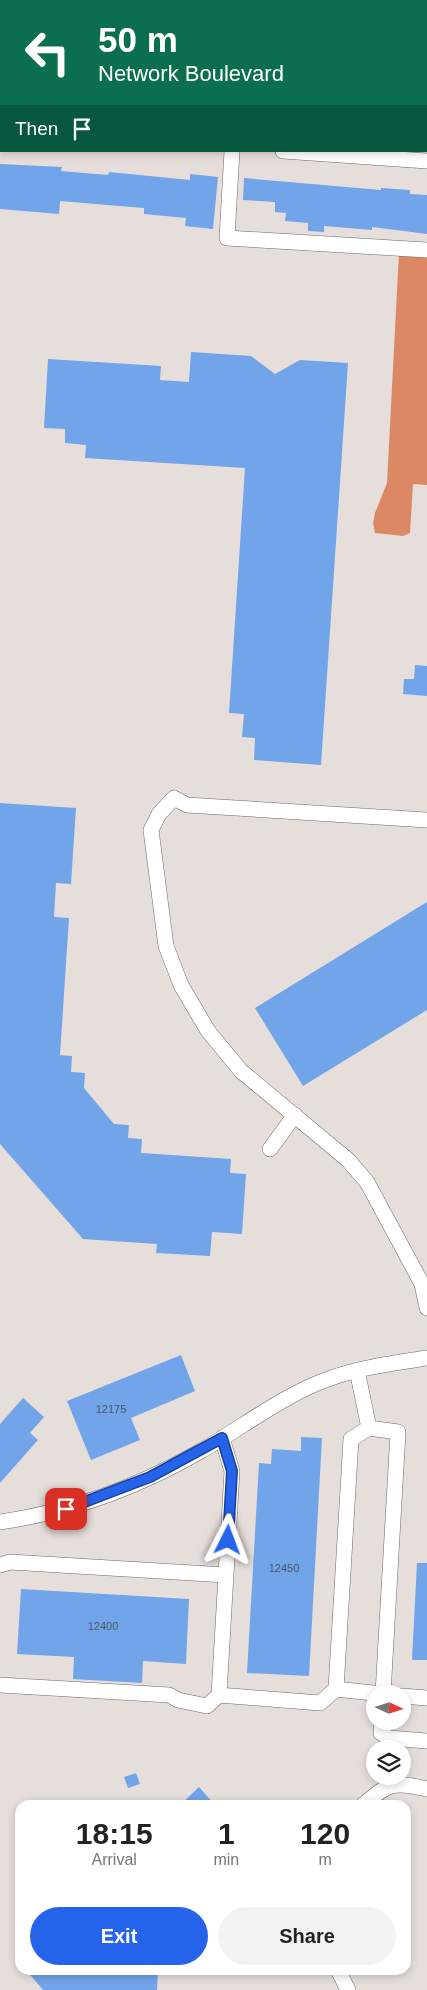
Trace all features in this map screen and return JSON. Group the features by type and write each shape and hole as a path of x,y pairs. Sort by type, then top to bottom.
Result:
{"street":[{"path":"232,152 227,238 427,250"},
{"path":"306,152 427,161"},
{"path":"427,820 187,805 174,798 159,814 151,830 166,946 181,985 208,1031 242,1070 348,1160 366,1182 422,1284 427,1308"},
{"path":"270,1149 295,1115"},
{"path":"0,1522 66,1509 122,1489 190,1457 305,1389 330,1378 357,1370 427,1358"},
{"path":"357,1370 369,1428"},
{"path":"219,1695 320,1704 336,1689 351,1439 369,1428 398,1432 383,1685"},
{"path":"0,1684 169,1695 178,1700 207,1706 219,1695 232,1471 222,1438"},
{"path":"0,1565 10,1562 226,1575"},
{"path":"336,1689 366,1692"},
{"path":"411,1697 427,1698"},
{"path":"381,1730 381,1733 389,1738 427,1741"},
{"path":"369,1800 385,1786 405,1784 427,1789"},
{"path":"340,1975 348,1990"}],"shaded area":[{"path":"399,253 427,255 427,485 413,484 410,533 403,536 375,533 373,523 387,483"}],"building":[{"path":"0,164 62,167 61,171 108,175 109,172 190,180 190,174 218,177 213,229 185,226 186,218 144,214 144,208 60,201 59,214 0,209"},
{"path":"244,178 381,190 381,188 410,190 410,194 427,195 427,234 372,227 372,230 324,226 324,232 308,231 308,223 285,221 286,213 275,212 275,202 243,200"},
{"path":"191,352 251,356 275,374 300,360 348,363 321,765 254,760 255,738 242,737 244,714 229,713 245,468 85,458 86,445 65,443 65,429 44,428 48,359 161,366 160,380 189,382"},
{"path":"415,665 427,666 427,696 403,694 404,679 414,679"},
{"path":"0,803 76,808 71,884 56,883 54,917 69,918 60,1055 72,1056 71,1072 85,1073 84,1088 114,1124 129,1125 128,1138 142,1139 141,1153 231,1159 230,1173 246,1174 242,1234 212,1232 210,1256 156,1253 157,1244 83,1239 0,1144"},
{"path":"427,902 427,1010 303,1086 255,1008"},
{"path":"181,1355 195,1391 131,1418 140,1440 91,1460 67,1401"},
{"path":"23,1398 44,1417 30,1433 38,1440 0,1483 0,1424"},
{"path":"301,1437 322,1438 309,1676 247,1673 259,1463 271,1464 272,1449 301,1451"},
{"path":"417,1563 427,1563 427,1660 412,1660"},
{"path":"21,1589 189,1599 186,1664 143,1661 142,1683 73,1679 74,1657 17,1654"},
{"path":"136,1773 140,1784 128,1788 124,1777"},
{"path":"199,1787 211,1800 185,1800"},
{"path":"30,1975 158,1975 157,1990 43,1990"}],"route":[{"path":"66,1509 150,1477 198,1453 222,1438 232,1471 228,1540"}]}
